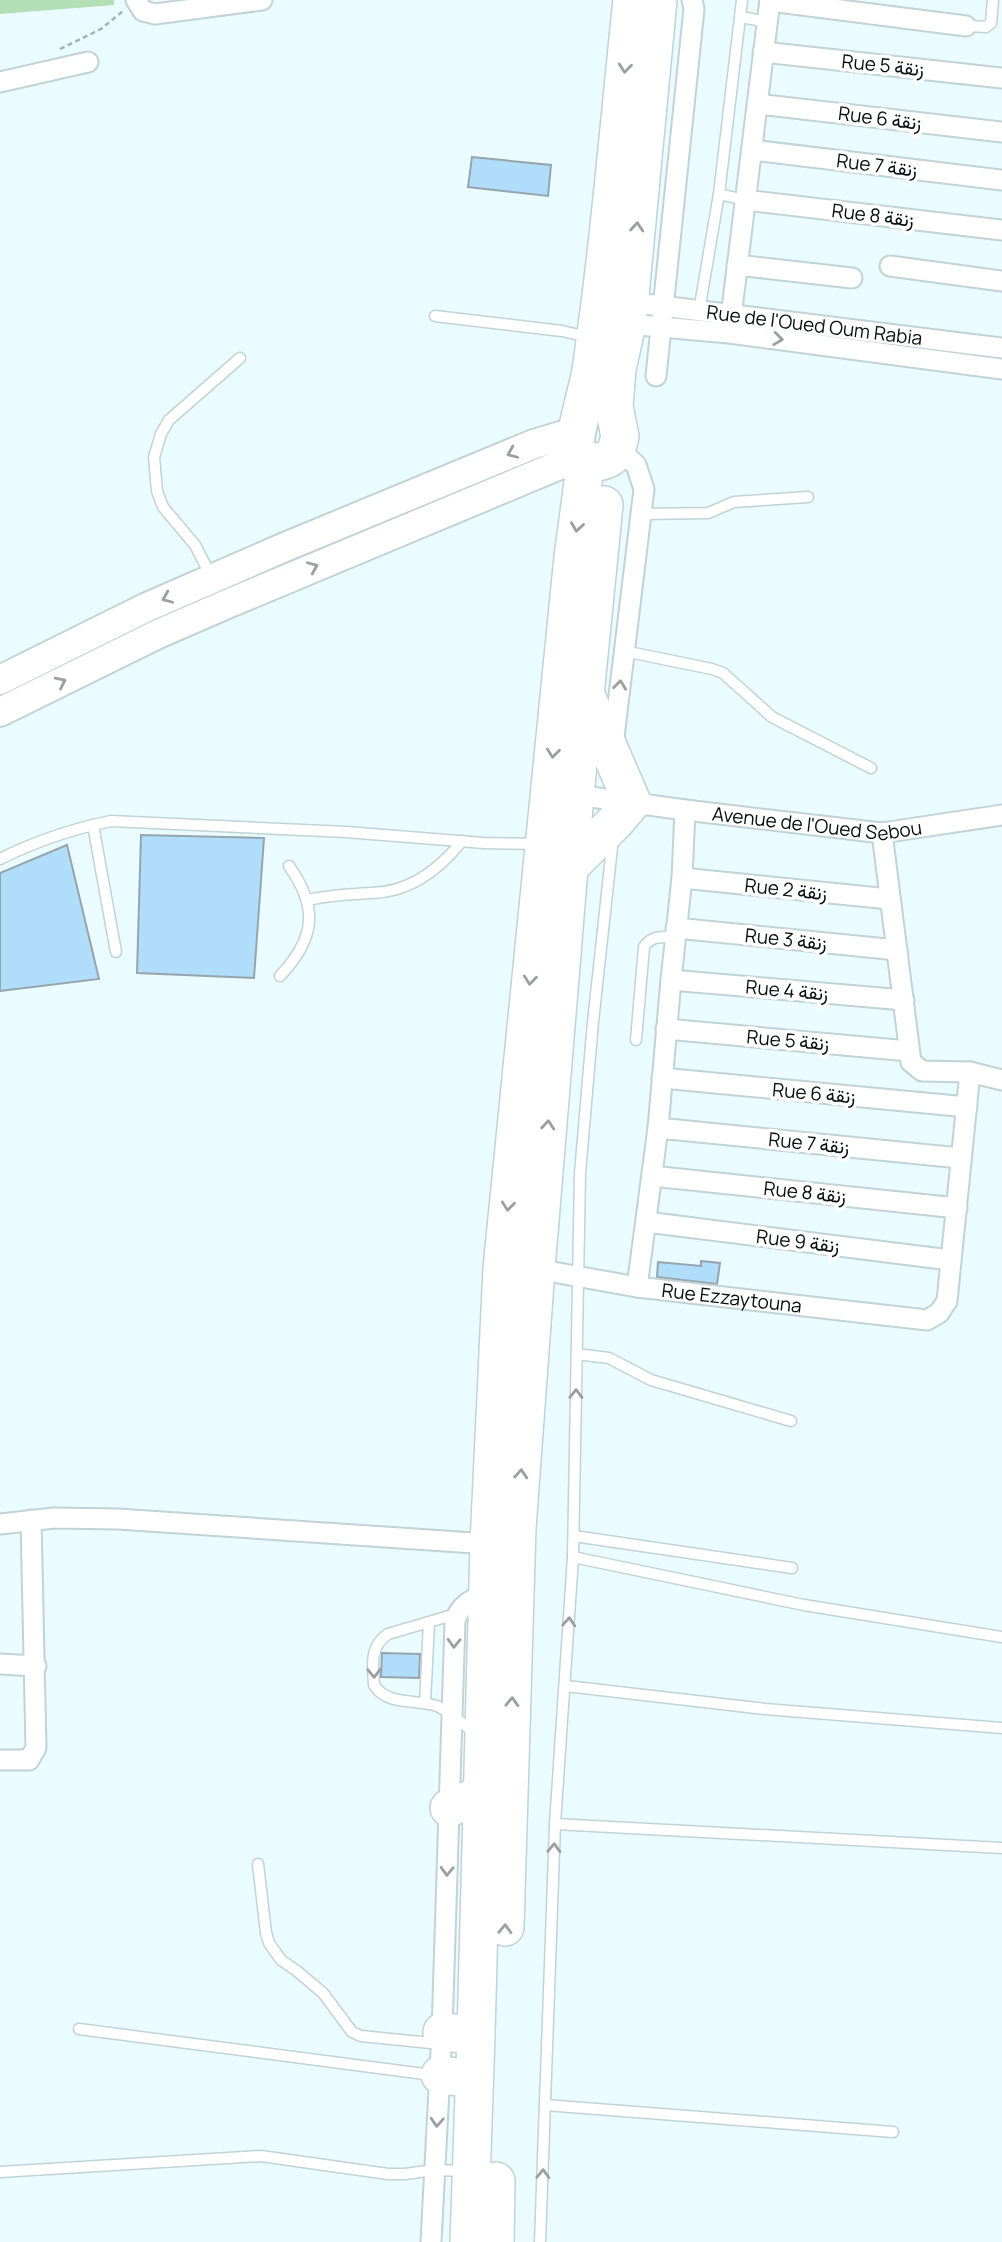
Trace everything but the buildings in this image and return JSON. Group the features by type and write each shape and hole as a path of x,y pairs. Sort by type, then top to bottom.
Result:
{"highway":[{"path":"630,312 632,0"},
{"path":"594,451 620,438 614,406 617,369 630,312 658,0"},
{"path":"562,793 585,692 594,451"},
{"path":"469,2242 472,2171 455,2053 483,1794 489,1544 502,1268 556,856 562,793 573,557 594,451"},
{"path":"556,856 623,812 612,752 585,692"},
{"path":"495,2242 517,1528 536,1269 556,856"},
{"path":"449,1808 483,1794"}],"street":[{"path":"136,1 144,11 155,14 262,0"},
{"path":"656,376 630,312 692,22 692,0"},
{"path":"730,323 770,0 966,26"},
{"name":"Rue 5 زنقة","path":"763,52 1002,78"},
{"path":"0,82 88,62"},
{"name":"Rue 6 زنقة","path":"758,104 1002,132"},
{"name":"Rue 7 زنقة","path":"752,150 1002,180"},
{"name":"Rue 8 زنقة","path":"745,200 1002,230"},
{"path":"737,265 852,278"},
{"path":"890,266 1002,281"},
{"name":"Rue de l'Oued Oum Rabia","path":"630,312 700,309 730,323 1002,369"},
{"name":"Rue de l'Oued Oum Rabia","path":"630,312 696,329 730,323 1002,348"},
{"path":"1,709 158,634 268,554 534,444 594,451 636,465 642,477 644,489 612,752"},
{"path":"0,680 145,608 220,591 279,582 594,451"},
{"path":"268,554 279,582"},
{"name":"Avenue de l'Oued Sebou","path":"562,793 623,812 685,810 882,833 1002,815"},
{"path":"637,1287 658,1128 682,878 685,810"},
{"path":"882,833 911,1062 922,1071 970,1072 1002,1080"},
{"name":"Rue 2 زنقة","path":"682,878 889,899"},
{"name":"Rue 3 زنقة","path":"675,933 897,950"},
{"name":"Rue 4 زنقة","path":"671,980 904,1000"},
{"name":"Rue 5 زنقة","path":"666,1029 909,1051"},
{"path":"950,1261 970,1072"},
{"name":"Rue 6 زنقة","path":"662,1078 967,1107"},
{"name":"Rue 7 زنقة","path":"658,1128 960,1158"},
{"name":"Rue 8 زنقة","path":"652,1176 957,1208"},
{"name":"Rue 9 زنقة","path":"646,1222 950,1261"},
{"name":"Rue Ezzaytouna","path":"536,1269 637,1287 927,1320 939,1313 947,1301 950,1261"},
{"path":"0,1524 54,1518 118,1519 489,1544"},
{"path":"0,1760 29,1760 36,1748 31,1520"},
{"path":"431,2242 435,2170 455,2053 449,1808 455,1621 464,1605 488,1592"},
{"path":"0,1664 36,1666"}],"lane":[{"path":"696,329 719,194 743,0"},
{"path":"966,26 986,27 991,23 993,0"},
{"path":"741,18 767,22"},
{"path":"719,194 745,200"},
{"path":"435,316 562,331 630,312"},
{"path":"220,591 195,545 163,507 156,491 154,457 161,434 169,420 240,358"},
{"path":"641,514 708,513 734,502 808,497"},
{"path":"624,651 712,668 723,673 772,718 871,768"},
{"path":"540,2242 555,1824 574,1536 580,1173 593,1022 623,812"},
{"path":"0,859 75,828 111,821 346,832 462,841 556,856"},
{"path":"93,825 116,952"},
{"path":"308,900 348,893 374,893 422,880 448,859 462,841"},
{"path":"280,976 303,945 310,922 308,900 303,886 289,866"},
{"path":"636,1040 644,947 655,937 675,933"},
{"path":"577,1354 609,1358 651,1380 791,1421"},
{"path":"574,1536 792,1568"},
{"path":"573,1557 804,1605 1002,1637"},
{"path":"457,1614 388,1634 373,1652 373,1685 388,1698 435,1706 452,1715 484,1741"},
{"path":"425,1703 429,1622"},
{"path":"566,1686 765,1709 1002,1728"},
{"path":"555,1824 1002,1848"},
{"path":"258,1864 269,1943 281,1960 323,1993 348,2028 361,2036 455,2053"},
{"path":"79,2029 455,2053"},
{"path":"545,2105 892,2132"},
{"path":"0,2172 261,2156 388,2174 435,2170 472,2171"}],"path":[{"path":"60,49 101,29 136,1"}],"green space":[{"path":"0,0 114,0 114,5 0,14"}]}
